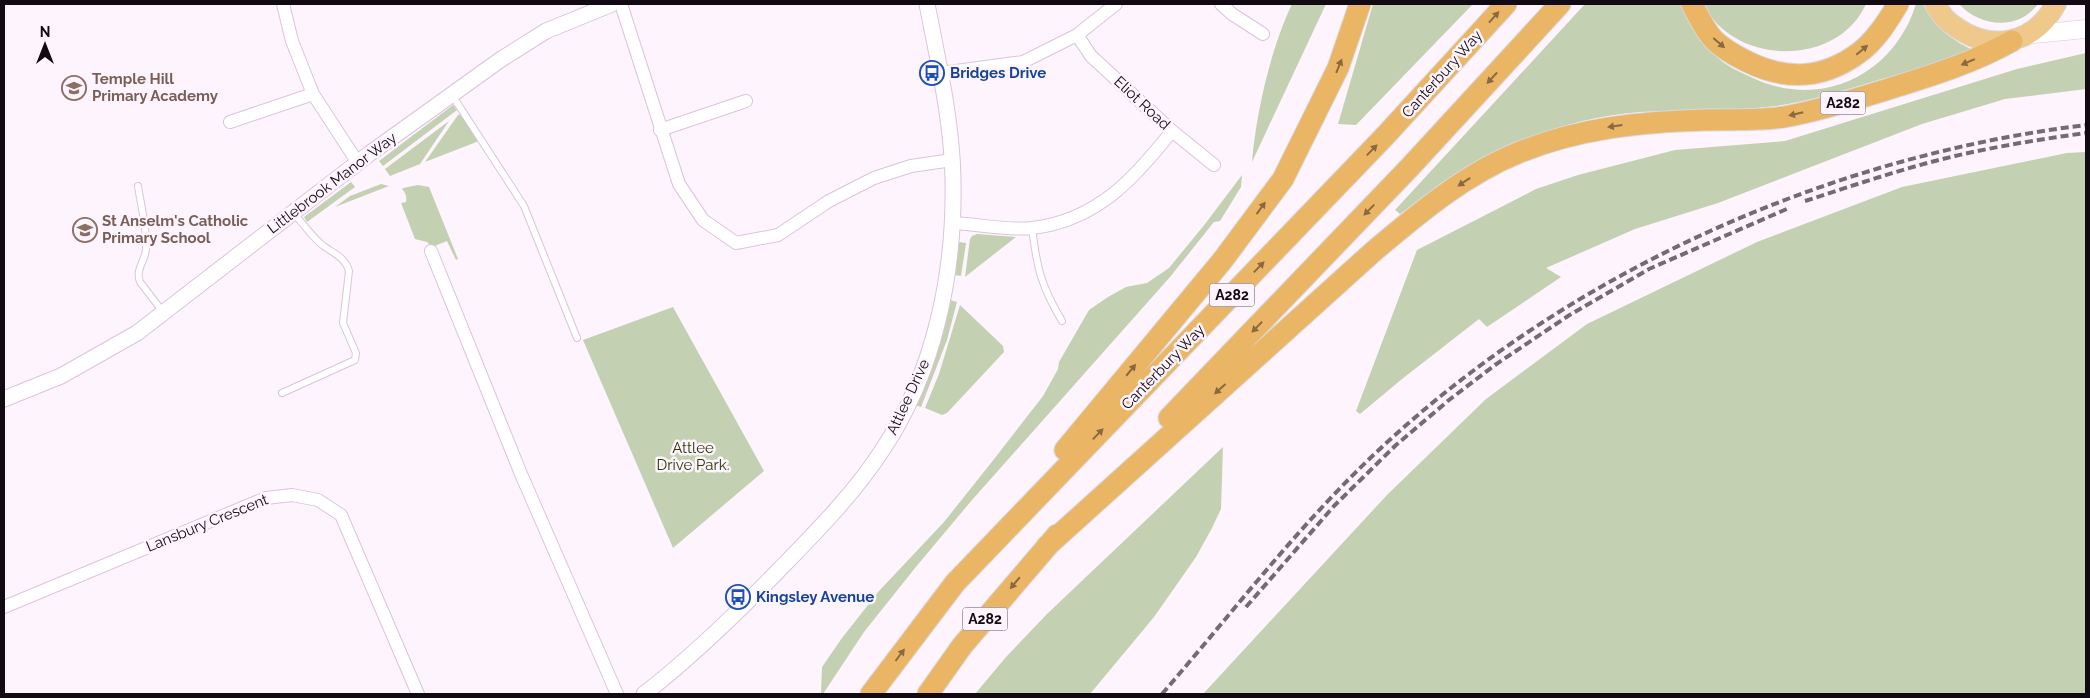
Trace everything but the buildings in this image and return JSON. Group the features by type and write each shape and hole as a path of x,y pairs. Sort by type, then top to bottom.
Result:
{"highway":[{"name":"A282","path":"954,583 1222,261 1282,179 1338,68 1360,4"},
{"name":"Canterbury Way","path":"871,694 954,583 1385,136 1506,4"},
{"name":"A282","path":"928,694 962,646 1047,546 1410,167 1560,4"},
{"name":"A282","path":"1692,4 1701,22 1714,40 1731,53 1770,72 1792,75 1820,74 1841,65 1862,51 1876,36 1898,4"},
{"name":"A282","path":"1047,546 1374,251 1428,206 1475,175 1520,152 1570,136 1612,126 1664,121 1783,117 1835,105 1950,70 2018,38"}],"main road":[{"path":"1935,4 1948,21 1978,39 1992,42 2086,29"},
{"path":"2018,38 2041,25 2050,15 2056,4"}],"street":[{"path":"283,4 292,41 313,94 358,163"},
{"name":"Littlebrook Manor Way","path":"4,399 61,376 137,333 358,163 500,60 546,31 612,4"},
{"path":"621,4 660,130 679,184 703,220 736,243 778,235 828,201 874,178 911,166 952,160"},
{"name":"Attlee Drive","path":"644,694 720,629 772,577 852,490 884,448 916,387 927,358 944,292 953,223 952,160 941,73 927,4"},
{"path":"941,73 1023,62 1077,35 1116,4"},
{"path":"1221,4 1232,14 1263,34"},
{"name":"Eliot Road","path":"1077,35 1091,56 1172,131 1214,165"},
{"path":"230,122 313,94"},
{"path":"660,130 746,101"},
{"path":"953,223 1032,228 1080,215 1108,198 1143,169 1172,131"},
{"path":"431,251 521,474 617,694"},
{"name":"Lansbury Crescent","path":"4,607 266,498 292,495 318,500 341,515 418,694"}],"lane":[{"path":"452,94 524,206 577,338"},
{"path":"138,186 146,252 138,271 138,277 164,313"},
{"path":"282,393 355,360 356,353 343,323 349,271 347,264 342,258 320,243 293,213"},
{"path":"1032,228 1042,285 1062,321"}],"green space":[{"path":"1292,4 1326,4 1252,162 1257,123 1271,60 1284,21"},
{"path":"1373,4 1473,4 1356,125 1338,124"},
{"path":"1585,4 1681,4 1701,39 1721,60 1748,76 1779,87 1804,90 1829,87 1852,80 1873,67 1891,50 1905,29 1916,4 1923,4 1944,32 1973,50 1974,54 1789,104 1742,109 1640,112 1592,119 1568,125 1544,132 1498,151 1455,174 1400,214 1395,210"},
{"path":"1703,4 1866,4 1852,25 1833,40 1810,48 1785,51 1761,48 1737,39 1718,24"},
{"path":"1959,4 2038,4 2030,13 2020,19 1999,23 1977,18"},
{"path":"2086,53 2086,89 2005,99 1922,124 1718,203 1635,229 1546,268 1561,277 1487,327 1479,319 1360,414 1356,411 1417,250 1536,189 1578,175 1675,150 1785,141 2017,69"},
{"path":"453,105 457,110 383,166 379,161"},
{"path":"460,114 479,141 425,162 458,115"},
{"path":"449,121 420,164 390,176 385,169"},
{"path":"2086,152 2086,694 1203,694 1387,495 1486,399 1587,324 1757,242 1902,187 2067,153"},
{"path":"1242,175 1241,187 1220,221 1214,222 1170,277 972,500 864,632 823,694 821,694 822,667 842,638 879,591 944,522 1043,396 1058,369 1059,362 1089,310 1126,287 1147,283 1169,268"},
{"path":"351,182 355,187 307,222 304,217"},
{"path":"381,184 389,186 335,207 350,196"},
{"path":"418,185 429,187 458,259 456,260 447,241 432,247 427,242 415,239 401,203 406,202 402,189"},
{"path":"977,234 1016,237 965,277 970,239"},
{"path":"959,242 966,243 961,276 954,275"},
{"path":"950,300 957,302 947,340 921,407 915,405"},
{"path":"960,305 1003,346 1004,352 947,413 942,415 925,408 939,374"},
{"name":"Attlee Drive Park.","path":"673,307 764,471 673,548 583,340"},
{"path":"1223,447 1221,509 1212,528 1196,557 1154,617 1090,694 975,694 1006,657 1047,614"}],"railway":[{"path":"1162,694 1296,536 1352,476 1382,447 1456,384 1536,327 1620,276 1709,232 1801,194 1895,164 1990,141 2086,125"},
{"path":"1805,201 1898,171 1955,156 2020,143 2086,133"},
{"path":"1246,607 1334,506 1396,445 1449,400 1495,365 1568,316 1649,269 1789,208"}],"place":[{"name":"Bridges Drive","path":"932,73"},
{"name":"Temple Hill Primary Academy","path":"74,88"},
{"name":"St Anselm's Catholic Primary School","path":"85,230"},
{"name":"Kingsley Avenue","path":"738,597"}]}
